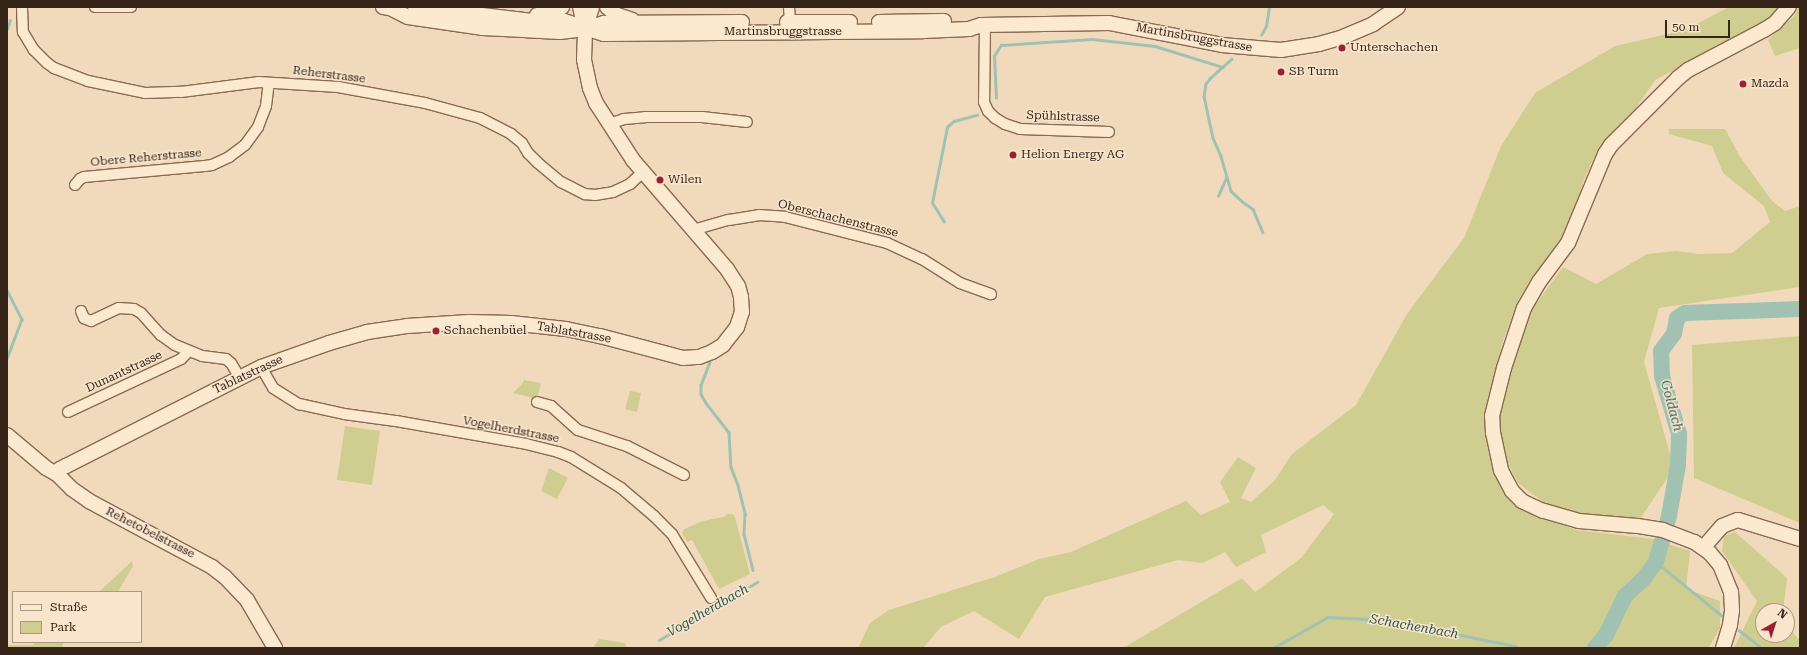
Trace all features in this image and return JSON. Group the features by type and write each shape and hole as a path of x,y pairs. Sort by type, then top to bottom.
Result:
{"main road":[{"name":"Martinsbruggstrasse","path":"391,7 408,17 483,28 564,32 604,23 792,26 816,32 923,31 969,29 983,25 1109,24 1222,45 1281,50 1319,44 1343,37 1373,24 1398,7"},
{"name":"Martinsbruggstrasse","path":"415,7 532,21 564,21 604,34 792,26"},
{"name":"Martinsbruggstrasse","path":"501,18 549,14 562,7"},
{"path":"580,7 585,28"},
{"path":"585,28 592,7"},
{"name":"Martinsbruggstrasse","path":"607,7 615,14 624,18 650,23"},
{"path":"1723,648 1730,625 1732,610 1731,592 1720,565 1698,544 1663,530 1622,524 1579,521 1543,511 1522,501 1512,492 1501,470 1492,423 1493,409 1504,368 1524,308 1539,282 1568,244 1600,163 1611,145 1667,87 1688,70 1764,30 1775,23 1789,7"},
{"name":"Tablatstrasse","path":"57,474 60,469 261,367 329,343 367,332 451,322 543,326 600,336 683,358 699,357 712,352 730,338 737,327 742,312 741,297 732,275 643,172 596,103 587,77 584,60 585,28"},
{"name":"Rehetobelstrasse","path":"7,435 46,468 57,474 72,489 89,501 197,558 221,574 247,600 275,648"},
{"path":"1698,544 1722,526 1738,520 1800,539"}],"street":[{"name":"Reherstrasse","path":"22,7 24,32 34,50 47,63 80,79 145,93 181,92 248,83 338,87 424,102 465,113 511,134 522,144 528,154 538,164 562,182 585,194 607,193 621,189 630,184 643,172"},
{"path":"95,7 131,7"},
{"path":"790,7 792,26"},
{"name":"Spühlstrasse","path":"983,25 984,102 988,111 995,118 1005,124 1020,129 1109,132"},
{"name":"Obere Reherstrasse","path":"75,185 84,177 212,165 229,157 245,145 258,127 266,106 269,83"},
{"path":"609,124 624,119 645,116 702,117 746,122"},
{"name":"Oberschachenstrasse","path":"693,230 728,220 759,215 785,217 888,242 922,259 960,283 991,294"},
{"name":"Dunantstrasse","path":"81,311 84,318 91,321 119,308 134,309 141,313 161,335 189,352 226,359 231,363 240,378"},
{"name":"Dunantstrasse","path":"68,412 181,359 189,352"},
{"name":"Vogelherdstrasse","path":"261,367 273,388 299,404 344,414 526,444 571,457 621,488 654,516 672,534 710,598"},
{"path":"536,402 551,406 578,430 627,446 684,475"}],"green space":[{"path":"1729,7 1778,7 1772,16 1756,28 1655,80 1632,114 1598,149 1585,177 1571,221 1561,242 1530,281 1519,299 1504,338 1487,401 1486,432 1508,494 1537,517 1577,530 1653,539 1690,551 1686,589 1720,601 1720,629 1708,648 1123,648 1242,578 1255,592 1301,558 1334,514 1323,505 1261,535 1266,552 1236,567 1225,552 1203,563 1178,560 1045,597 1019,639 974,611 941,627 923,648 858,648 870,623 889,610 995,577 1039,559 1071,552 1186,501 1201,515 1230,502 1220,482 1238,457 1256,468 1241,498 1251,502 1275,480 1292,454 1356,405 1407,314 1464,238 1501,146 1535,93 1615,46 1685,30"},
{"path":"1798,7 1800,7 1800,48 1775,56 1768,40 1795,15"},
{"path":"1669,129 1725,129 1739,155 1772,201 1785,211 1800,206 1800,287 1659,308 1644,362 1674,468 1640,519 1572,514 1546,504 1518,483 1506,460 1499,435 1500,401 1533,308 1563,267 1596,284 1647,254 1676,251 1700,254 1732,253 1770,222 1764,206 1723,173 1712,146 1669,134"},
{"path":"1800,336 1800,523 1694,478 1692,345"},
{"path":"524,380 541,383 537,399 513,393"},
{"path":"630,391 641,393 637,412 625,409"},
{"path":"345,426 380,431 372,485 337,480"},
{"path":"549,468 568,478 557,499 541,491"},
{"path":"728,514 733,514 735,517 750,574 719,589 692,540 687,542 682,533 684,529 703,521 723,517"},
{"path":"1735,532 1787,578 1784,603 1756,603 1757,601 1722,551 1724,536"},
{"path":"132,561 133,566 119,591 100,591"},
{"path":"1755,605 1755,643 1795,643 1795,635 1800,640 1800,648 1734,648"},
{"path":"599,639 625,643 627,648 593,648"},
{"path":"34,643 64,643 62,648 7,648 7,645 33,645"}],"waterway":[{"path":"1261,35 1266,26 1269,7"},
{"path":"7,29 10,20"},
{"path":"996,98 994,56 1001,45 1092,39 1155,46 1223,67"},
{"path":"1232,59 1206,84 1204,96 1213,138 1221,156 1231,191 1253,209 1263,232"},
{"path":"944,222 932,203 947,127 954,121 977,115"},
{"path":"1218,196 1226,178"},
{"path":"7,290 22,319 7,359"},
{"name":"Goldach","path":"1595,648 1606,635 1625,596 1644,578 1656,562 1669,516 1678,465 1679,434 1662,376 1661,351 1674,334 1677,318 1685,313 1800,309"},
{"path":"710,362 701,385 701,394 706,403 729,432 731,467 738,485 745,514 744,534 753,570"},
{"path":"1656,562 1725,618"},
{"name":"Vogelherdbach","path":"659,640 757,582"},
{"name":"Schachenbach","path":"1273,648 1328,617 1388,620 1515,646"},
{"path":"1739,630 1762,648"}],"place":[{"name":"Unterschachen","path":"1342,48"},
{"name":"SB Turm","path":"1281,72"},
{"name":"Mazda","path":"1743,84"},
{"name":"Helion Energy AG","path":"1013,155"},
{"name":"Wilen","path":"660,180"},
{"name":"Schachenbüel","path":"436,331"}]}
